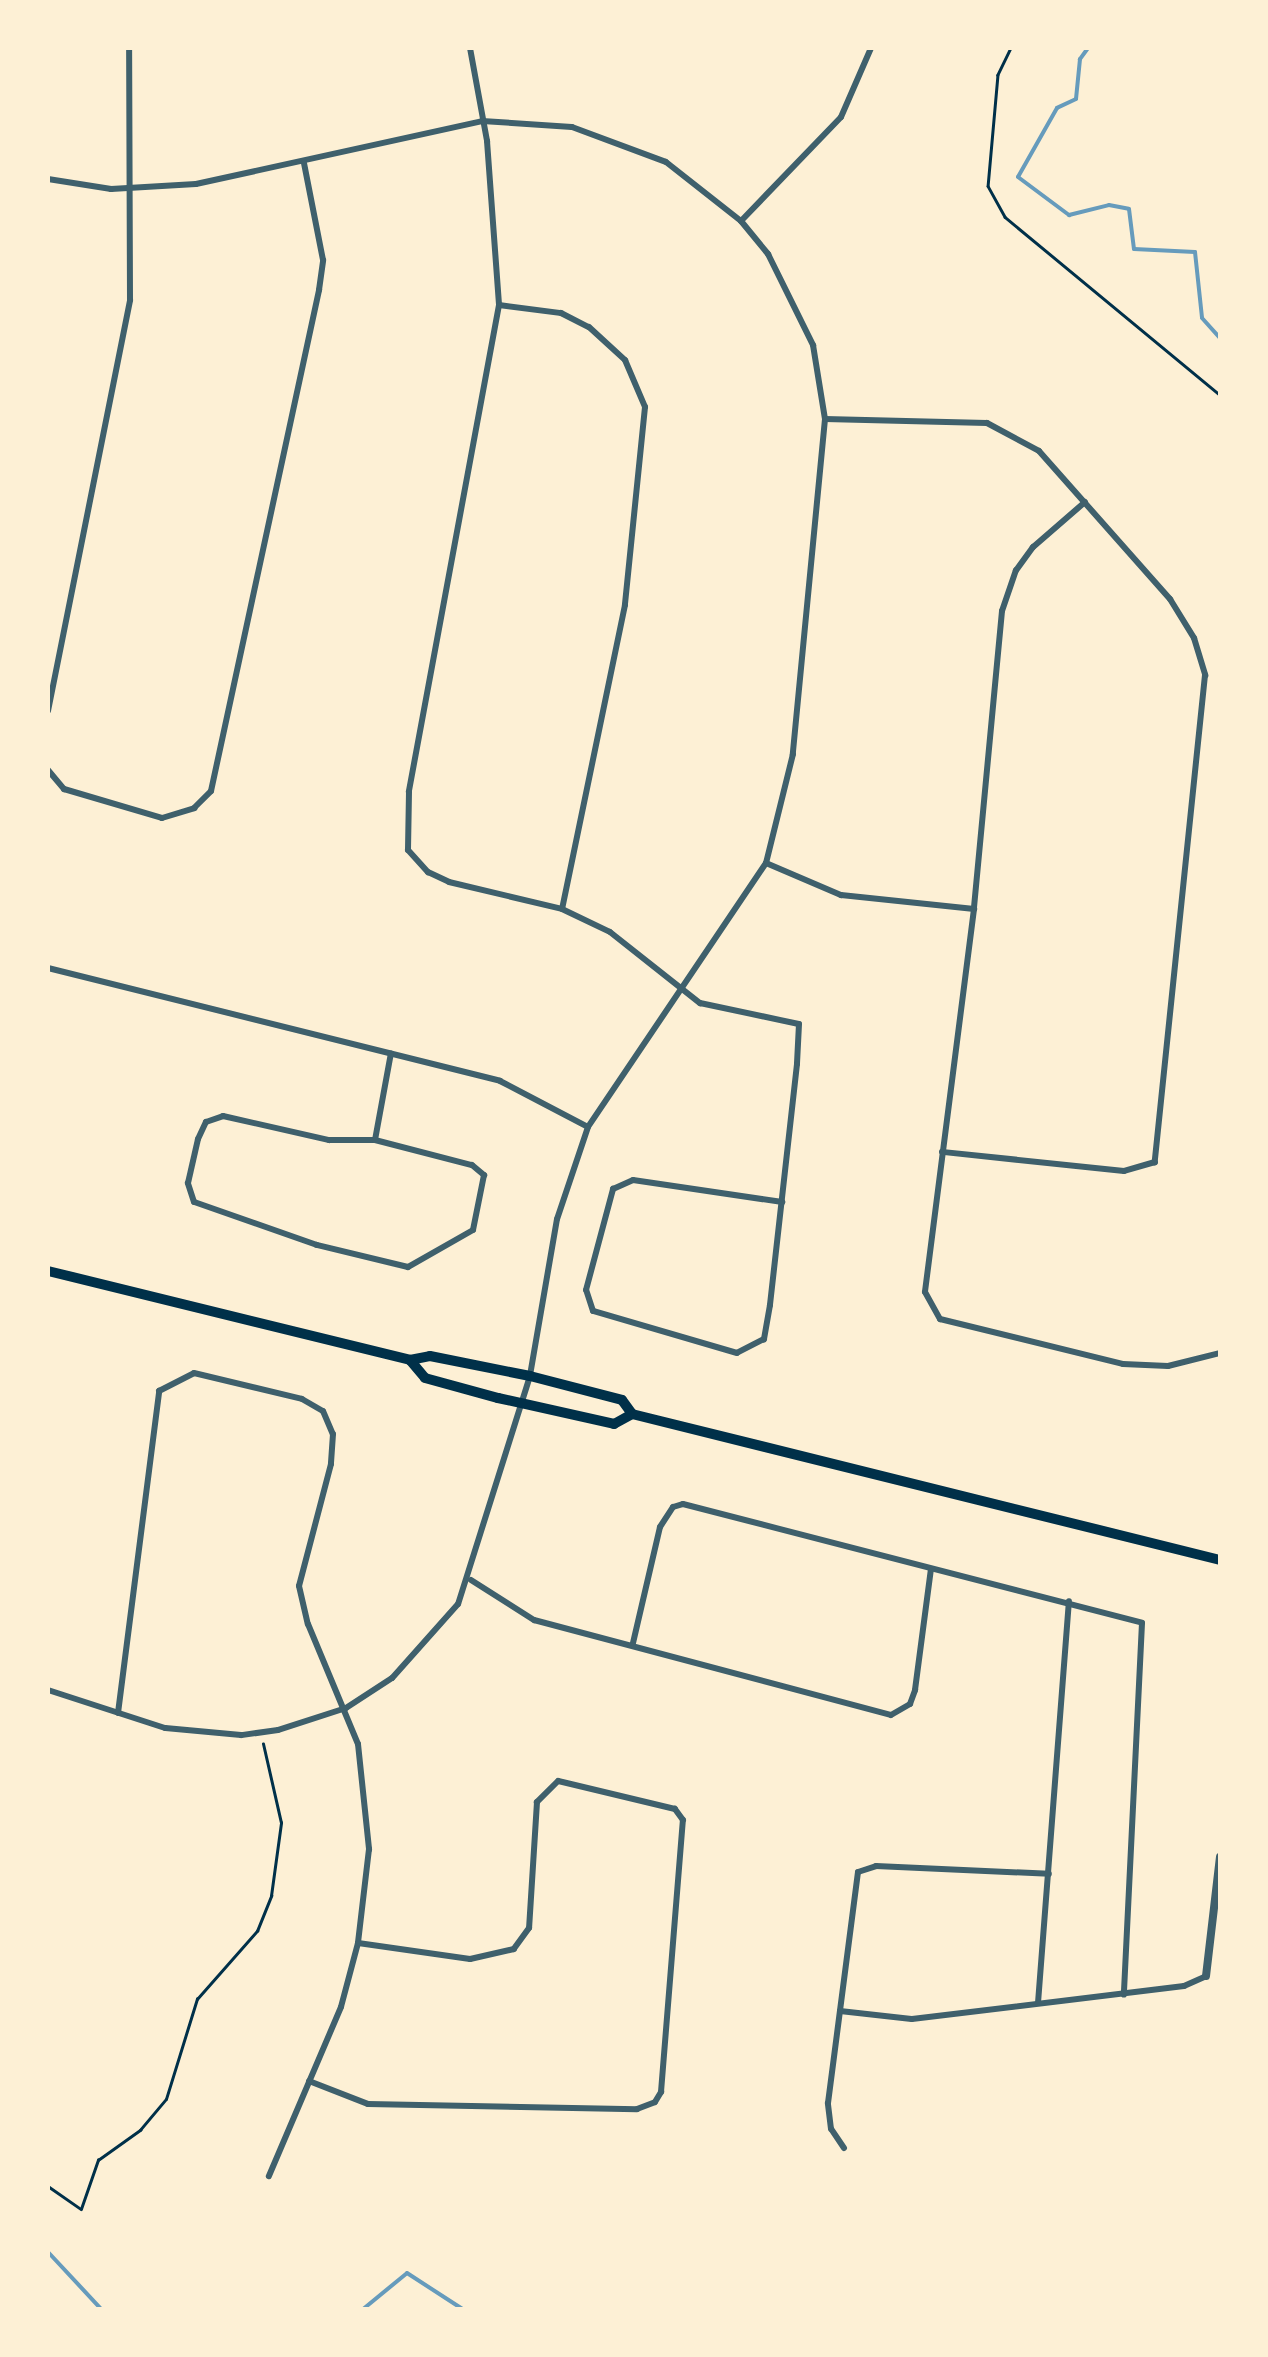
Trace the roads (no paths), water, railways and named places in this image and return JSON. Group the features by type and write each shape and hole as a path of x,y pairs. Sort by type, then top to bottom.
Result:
{"main road":[{"path":"48,1271 410,1360 430,1356 530,1376 622,1400 632,1414 1220,1560"},
{"path":"410,1360 425,1378 519,1402 614,1424 632,1414"}],"street":[{"path":"48,712 130,300 130,48"},
{"path":"470,48 482,121 498,305 406,834 414,862 428,872 562,909 650,959 700,1003 799,1024 782,1202 767,1327 756,1347 737,1352 593,1311 586,1290 613,1189 633,1180 782,1202"},
{"path":"742,221 841,117 871,48"},
{"path":"48,179 131,190 304,164 482,121 538,120 632,147 700,184 742,221 768,254 806,330 825,419 793,754 766,863 722,938 680,988 588,1127 558,1219 530,1376 519,1402 471,1580 418,1652 346,1708 261,1732 165,1728 48,1690"},
{"path":"48,770 64,790 162,818 194,808 211,791 320,290 323,260 304,164"},
{"path":"498,305 562,313 588,326 625,360 644,408 626,604 562,909"},
{"path":"825,419 987,424 1039,451 1170,600 1194,638 1206,675 1156,1162 1124,1171 942,1152"},
{"path":"1085,502 1032,547 1007,589 974,909 925,1292 940,1319 1123,1364 1180,1364 1220,1353"},
{"path":"766,863 841,895 974,909"},
{"path":"48,968 500,1081 588,1127"},
{"path":"375,1140 391,1053"},
{"path":"223,1116 329,1140 375,1140 472,1165 484,1175 473,1230 408,1268 209,1208 194,1202 188,1183 206,1122 223,1116"},
{"path":"118,1712 129,1665 152,1419 159,1391 194,1373 302,1399 329,1420 330,1464 299,1586 308,1624 346,1708 370,1813 358,1943 329,2040 269,2176"},
{"path":"633,1642 660,1528 672,1507 683,1504 1127,1616 1147,1630 1124,1994"},
{"path":"471,1580 534,1620 633,1642 879,1713 901,1712 914,1690 931,1568"},
{"path":"1038,2004 1068,1601"},
{"path":"309,2081 368,2104 636,2109 655,2102 661,2092 683,1820 675,1809 558,1781 536,1802 528,1928 514,1949 470,1960 358,1943"},
{"path":"840,2011 912,2018 1184,1986 1206,1976 1220,1857"},
{"path":"844,2148 828,2108 858,1872 876,1866 1049,1874"}],"waterway":[{"path":"1088,48 1080,59 1076,99 1057,108 1018,177 1069,215 1109,205 1129,209 1134,249 1195,252 1202,318 1220,338"},
{"path":"48,2252 102,2310"},
{"path":"362,2310 407,2273 464,2310"}]}
